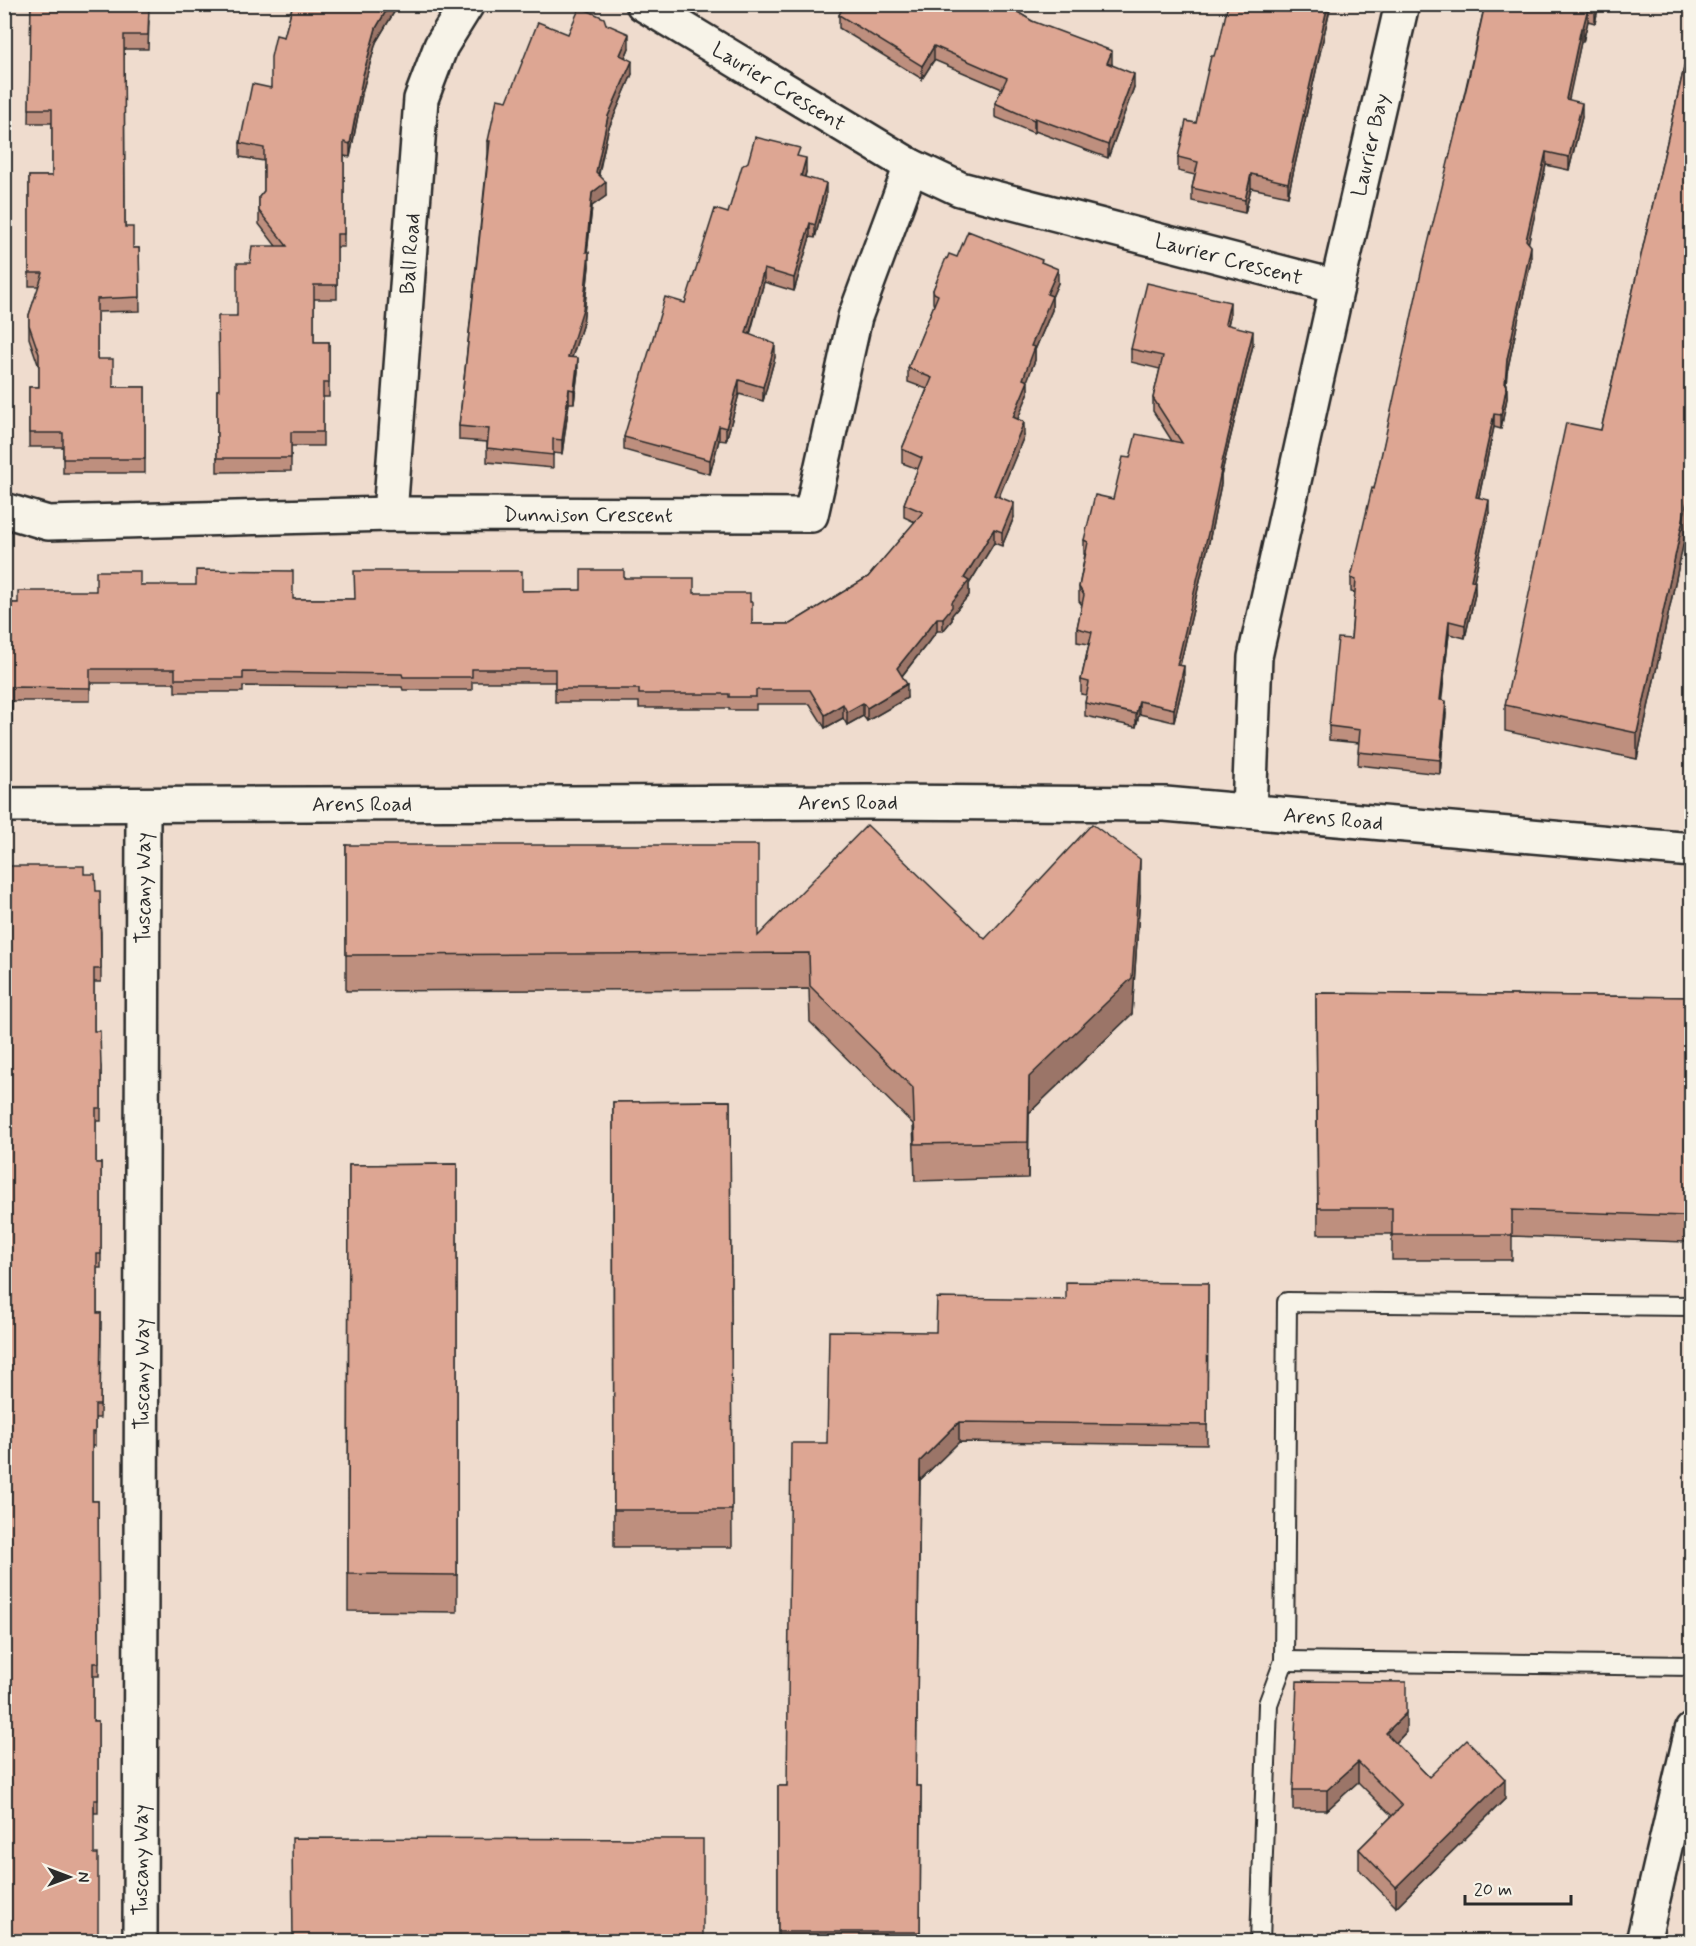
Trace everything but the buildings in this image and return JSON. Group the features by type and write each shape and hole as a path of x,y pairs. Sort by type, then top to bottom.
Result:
{"street":[{"name":"Ball Road","path":"390,514 421,99 441,46 467,4"},
{"name":"Laurier Crescent","path":"643,4 911,166 960,189 1337,287"},
{"name":"Laurier Bay","path":"1337,287 1402,4"},
{"name":"Dunnison Crescent","path":"4,510 48,523 390,514 811,515 855,317 911,166"},
{"path":"1249,810 1255,657 1337,287"},
{"name":"Arens Road","path":"4,805 880,802 1165,804 1692,850"},
{"name":"Tuscany Way","path":"140,1941 143,806"},
{"path":"1643,1941 1692,1730"}],"lane":[{"path":"1260,1941 1268,1704 1284,1661 1287,1302 1692,1306"},
{"path":"1284,1661 1692,1666"}]}
